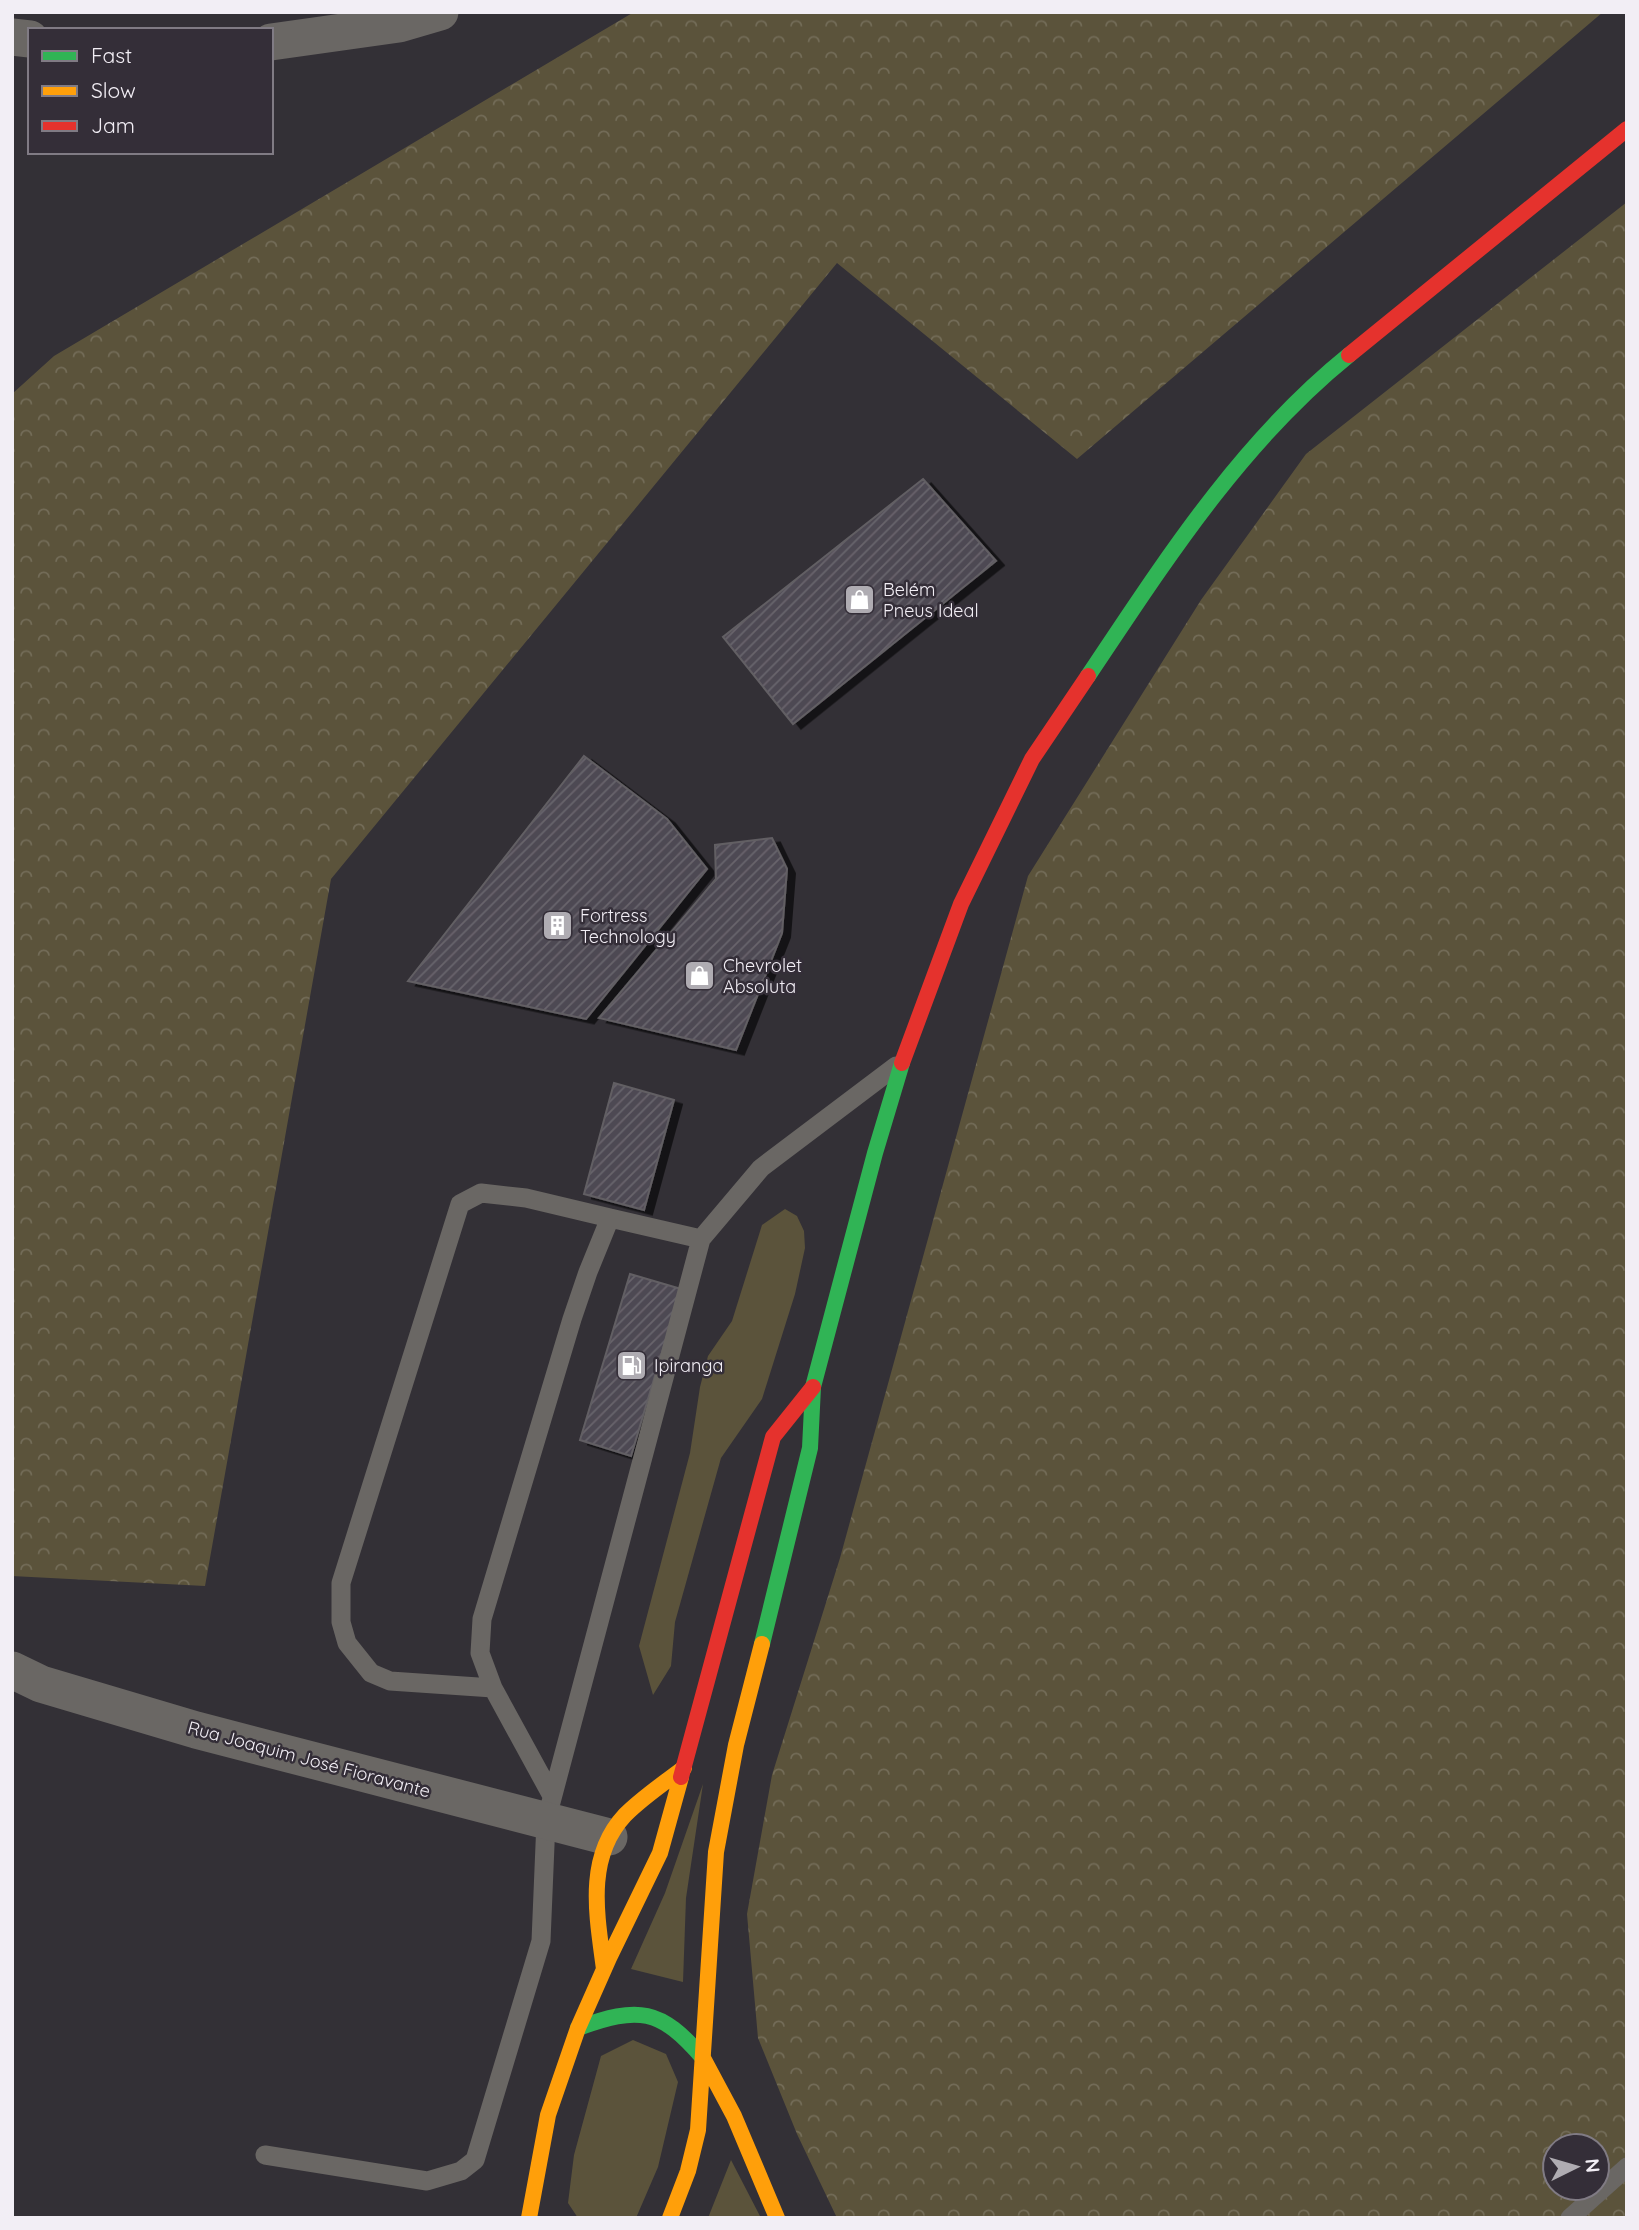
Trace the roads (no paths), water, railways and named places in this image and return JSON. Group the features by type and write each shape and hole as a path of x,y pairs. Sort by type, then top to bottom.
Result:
{"main road":[{"path":"670,2218 688,2171 698,2130 716,1852 736,1745 810,1448 813,1387 875,1153 903,1060 961,904 1032,759 1176,544 1261,437 1326,373 1627,130"},
{"path":"537,2215 532,2196 548,2115 578,2028 660,1853 773,1437 813,1387"},
{"path":"604,1969 598,1921 597,1870 609,1837 628,1813 684,1768"},
{"path":"578,2028 622,2014 639,2014 660,2018 677,2030 703,2058 734,2116 778,2218"}],"street":[{"path":"273,42 399,24 440,12"},
{"name":"Rua Joaquim José Fioravante","path":"12,1670 41,1684 196,1730 549,1809 609,1837"}],"lane":[{"path":"265,2155 427,2181 461,2171 475,2160 541,1941 549,1809 701,1239 761,1168 903,1060"},
{"path":"493,1688 390,1681 372,1673 348,1643 341,1622 341,1583 460,1204 481,1193 526,1198 701,1239"},
{"path":"549,1809 493,1688 480,1653 482,1619 572,1320 610,1218"},
{"path":"1570,2218 1627,2166"}],"place":[{"name":"Belém Pneus Ideal","path":"860,599"},
{"name":"Fortress Technology","path":"557,925"},
{"name":"Chevrolet Absoluta","path":"700,975"},
{"name":"Ipiranga","path":"631,1365"}]}
